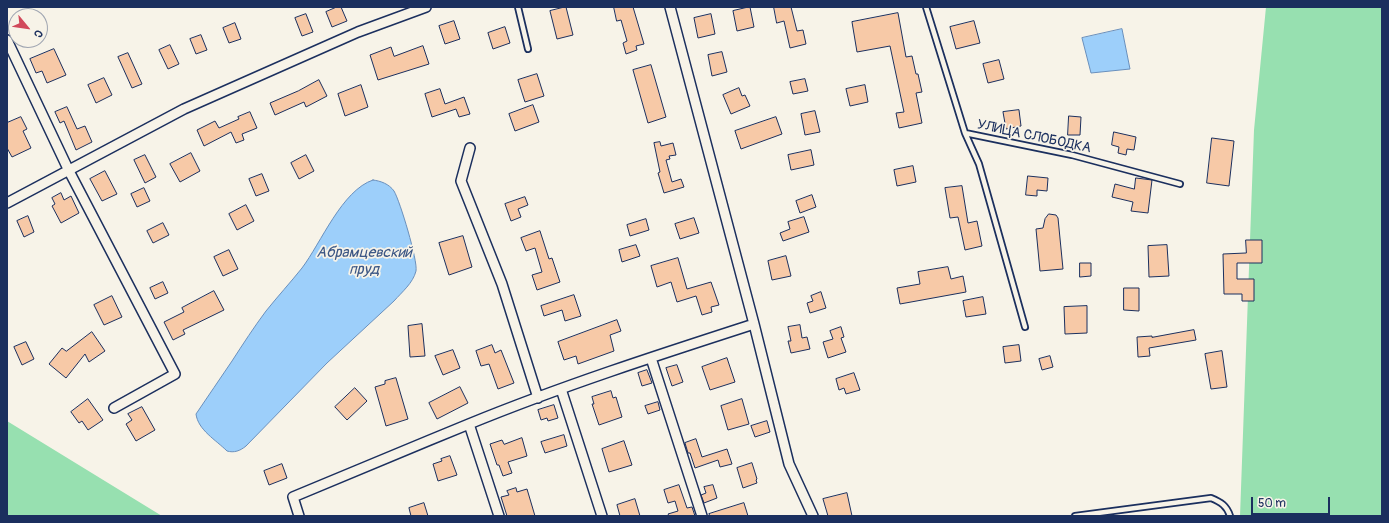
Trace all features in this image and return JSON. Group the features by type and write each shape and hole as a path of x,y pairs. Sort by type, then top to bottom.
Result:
{"street":[{"path":"7,203 184,109 358,32 426,7"},
{"path":"670,7 754,324 789,464 813,516"},
{"path":"7,40 68,171 175,374 114,408"},
{"path":"470,148 461,181 502,284 538,398"},
{"path":"299,516 293,497 469,424 538,398 651,358 754,324"},
{"path":"651,358 702,516"},
{"path":"561,390 602,516"},
{"path":"469,424 499,516"}],"lane":[{"path":"518,7 528,49"},
{"name":"УЛИЦА СЛОБОДКА","path":"926,7 965,133 1072,155 1180,184"},
{"path":"965,133 979,164 1026,327"},
{"path":"1075,516 1211,498 1226,507 1230,516"}],"green space":[{"path":"1266,7 1382,7 1382,516 1240,516 1254,130"},
{"path":"7,421 162,516 7,516"}],"water":[{"path":"1122,29 1130,69 1091,73 1082,38"},
{"name":"Абрамцевский пруд","path":"373,180 387,185 394,191 397,197 414,256 416,265 415,275 407,287 394,301 327,363 246,446 237,451 227,451 204,430 197,420 196,414 270,305 302,268 342,206 352,194"}],"building":[{"path":"337,7 341,7 347,21 332,27 326,12"},
{"path":"566,7 573,35 557,39 550,11"},
{"path":"614,7 633,7 644,44 636,46 637,50 626,54 623,43 627,41 621,20 617,21"},
{"path":"750,7 754,27 737,31 733,11"},
{"path":"774,7 791,7 797,31 803,30 806,44 790,48 784,21 777,23"},
{"path":"898,13 906,57 912,56 922,92 916,93 922,123 899,128 896,113 904,112 890,46 857,52 852,22"},
{"path":"306,14 313,32 302,36 295,18"},
{"path":"711,14 715,34 698,38 694,18"},
{"path":"454,21 460,39 445,44 439,26"},
{"path":"974,21 980,43 956,49 950,27"},
{"path":"235,23 241,39 229,43 223,28"},
{"path":"505,27 510,43 493,49 488,33"},
{"path":"201,35 207,50 196,54 190,39"},
{"path":"170,45 179,64 168,69 159,50"},
{"path":"423,46 429,64 378,80 370,55 391,47 394,56"},
{"path":"54,49 66,75 47,83 42,71 36,73 30,59"},
{"path":"722,52 727,72 712,76 708,55"},
{"path":"128,53 142,84 132,88 118,57"},
{"path":"999,60 1004,79 988,83 983,64"},
{"path":"651,65 666,117 648,123 633,70"},
{"path":"537,74 544,96 525,102 518,80"},
{"path":"104,78 112,95 96,103 88,85"},
{"path":"805,79 808,91 793,94 790,82"},
{"path":"319,80 327,96 306,107 304,102 275,115 270,103"},
{"path":"361,85 368,107 345,116 338,94"},
{"path":"865,85 868,102 850,106 846,89"},
{"path":"739,88 742,96 745,95 750,106 731,114 723,95"},
{"path":"440,89 445,104 464,97 470,114 459,117 456,109 432,117 425,94"},
{"path":"533,105 539,122 515,131 509,114"},
{"path":"67,107 77,129 85,126 92,142 76,150 64,121 60,123 55,112"},
{"path":"1019,110 1021,126 1006,129 1003,112"},
{"path":"815,111 820,132 805,135 801,114"},
{"path":"250,112 257,128 242,134 244,140 236,143 231,132 204,146 197,130 215,121 219,128"},
{"path":"1069,116 1081,117 1080,135 1068,135"},
{"path":"21,117 27,129 23,131 31,148 12,157 7,148 7,123"},
{"path":"776,117 782,134 741,149 735,131"},
{"path":"1114,132 1136,137 1134,150 1127,149 1126,155 1118,153 1119,147 1112,145"},
{"path":"1212,138 1234,141 1229,186 1207,183"},
{"path":"660,142 661,146 673,143 676,155 669,156 670,159 666,160 672,182 681,179 684,187 664,193 658,173 660,172 654,143"},
{"path":"811,150 814,165 791,170 788,155"},
{"path":"191,153 200,171 180,182 170,164"},
{"path":"145,155 156,177 145,183 134,160"},
{"path":"306,155 314,171 299,179 291,163"},
{"path":"913,166 916,182 897,186 894,170"},
{"path":"105,171 117,194 102,201 90,179"},
{"path":"262,174 269,191 256,196 249,179"},
{"path":"1028,176 1048,178 1047,191 1037,190 1037,196 1026,195"},
{"path":"1136,178 1152,180 1148,213 1131,211 1133,202 1112,197 1115,184 1134,189"},
{"path":"962,186 968,223 977,221 982,246 965,250 958,217 950,218 945,188"},
{"path":"144,188 150,201 137,207 131,194"},
{"path":"61,193 64,200 71,196 79,213 61,223 52,206 55,204 52,198"},
{"path":"812,195 816,207 800,213 796,201"},
{"path":"525,197 528,205 518,209 521,217 511,221 505,204"},
{"path":"246,205 254,221 237,230 229,214"},
{"path":"1049,214 1056,215 1058,218 1063,269 1040,271 1036,229 1043,228 1045,219"},
{"path":"28,216 34,232 24,237 17,221"},
{"path":"804,217 809,232 783,241 780,233 790,229 788,222"},
{"path":"694,218 699,233 680,239 675,224"},
{"path":"646,219 649,230 630,236 627,225"},
{"path":"163,223 169,235 153,243 147,231"},
{"path":"540,231 549,259 552,258 560,282 537,290 532,275 542,272 535,248 526,251 521,238"},
{"path":"463,236 472,267 449,275 439,243"},
{"path":"1246,240 1262,240 1262,263 1237,263 1237,279 1254,279 1254,301 1242,301 1242,294 1224,294 1223,254 1246,253"},
{"path":"636,245 640,256 622,262 619,250"},
{"path":"1167,245 1169,276 1149,277 1148,246"},
{"path":"229,250 238,269 223,276 214,257"},
{"path":"786,256 791,276 772,280 768,261"},
{"path":"678,258 687,289 711,282 719,305 711,307 712,312 702,315 696,296 677,302 671,282 657,287 651,266"},
{"path":"1080,263 1091,263 1091,276 1080,277"},
{"path":"948,267 951,279 963,276 966,292 900,304 897,288 920,284 918,272"},
{"path":"163,282 168,293 155,299 150,288"},
{"path":"1124,288 1139,288 1139,311 1124,310"},
{"path":"214,291 224,310 183,330 185,334 173,340 164,322 184,312 182,308"},
{"path":"821,292 826,308 810,313 807,303 813,301 811,296"},
{"path":"574,295 581,316 565,321 562,310 544,316 541,306"},
{"path":"112,296 122,317 104,325 94,305"},
{"path":"983,297 986,314 966,317 963,301"},
{"path":"1087,306 1087,333 1065,334 1064,307"},
{"path":"617,320 621,331 610,335 614,351 578,364 576,356 564,360 558,342"},
{"path":"422,324 425,356 410,357 408,326"},
{"path":"800,325 802,338 807,337 810,349 791,353 788,341 791,341 788,327"},
{"path":"841,327 844,337 841,338 846,352 828,358 823,342 833,339 830,331"},
{"path":"1194,330 1196,340 1149,348 1150,356 1138,357 1137,337 1152,337"},
{"path":"92,332 105,351 89,362 85,354 66,378 49,364 62,348 66,351"},
{"path":"26,342 34,359 22,365 14,347"},
{"path":"492,345 495,353 501,350 514,383 498,389 489,364 481,366 476,351"},
{"path":"1019,345 1021,361 1005,363 1003,347"},
{"path":"453,350 460,368 443,375 435,356"},
{"path":"1222,351 1227,387 1211,389 1205,354"},
{"path":"1050,356 1053,367 1042,370 1039,359"},
{"path":"727,358 735,382 710,390 702,367"},
{"path":"677,365 683,382 672,386 666,368"},
{"path":"647,370 652,383 642,386 638,373"},
{"path":"854,373 860,390 846,394 844,388 839,390 836,379"},
{"path":"396,378 408,419 386,426 375,387 385,384 385,381"},
{"path":"460,387 468,403 437,419 429,403"},
{"path":"355,388 367,401 347,420 335,407"},
{"path":"611,391 613,398 616,397 622,417 599,425 592,404 594,404 592,397"},
{"path":"88,399 103,420 88,430 82,421 79,423 71,412"},
{"path":"742,399 749,424 728,430 721,406"},
{"path":"658,402 660,410 648,414 645,406"},
{"path":"554,405 558,418 548,421 547,418 541,420 538,410"},
{"path":"142,407 155,430 136,441 126,424 132,420 128,414"},
{"path":"767,421 770,432 755,437 751,426"},
{"path":"564,435 567,446 545,453 541,442"},
{"path":"522,438 527,456 508,462 512,473 503,476 499,465 497,465 490,444 502,440 504,444"},
{"path":"696,439 702,457 727,449 732,464 720,467 718,460 695,468 685,443"},
{"path":"624,441 632,465 609,472 602,449"},
{"path":"450,456 457,475 438,481 433,464"},
{"path":"752,463 757,483 743,488 737,468"},
{"path":"282,464 287,478 269,485 264,471"},
{"path":"679,485 687,508 692,507 695,516 669,516 668,514 678,511 675,501 668,503 664,490"},
{"path":"713,485 717,498 704,503 701,495 706,493 704,487"},
{"path":"516,488 517,492 527,489 535,516 507,516 501,497 509,495 507,491"},
{"path":"847,493 852,516 828,516 823,499"},
{"path":"635,499 640,516 620,516 617,505"},
{"path":"424,503 428,516 411,516 409,508"},
{"path":"744,503 748,516 710,516 709,514"}]}
